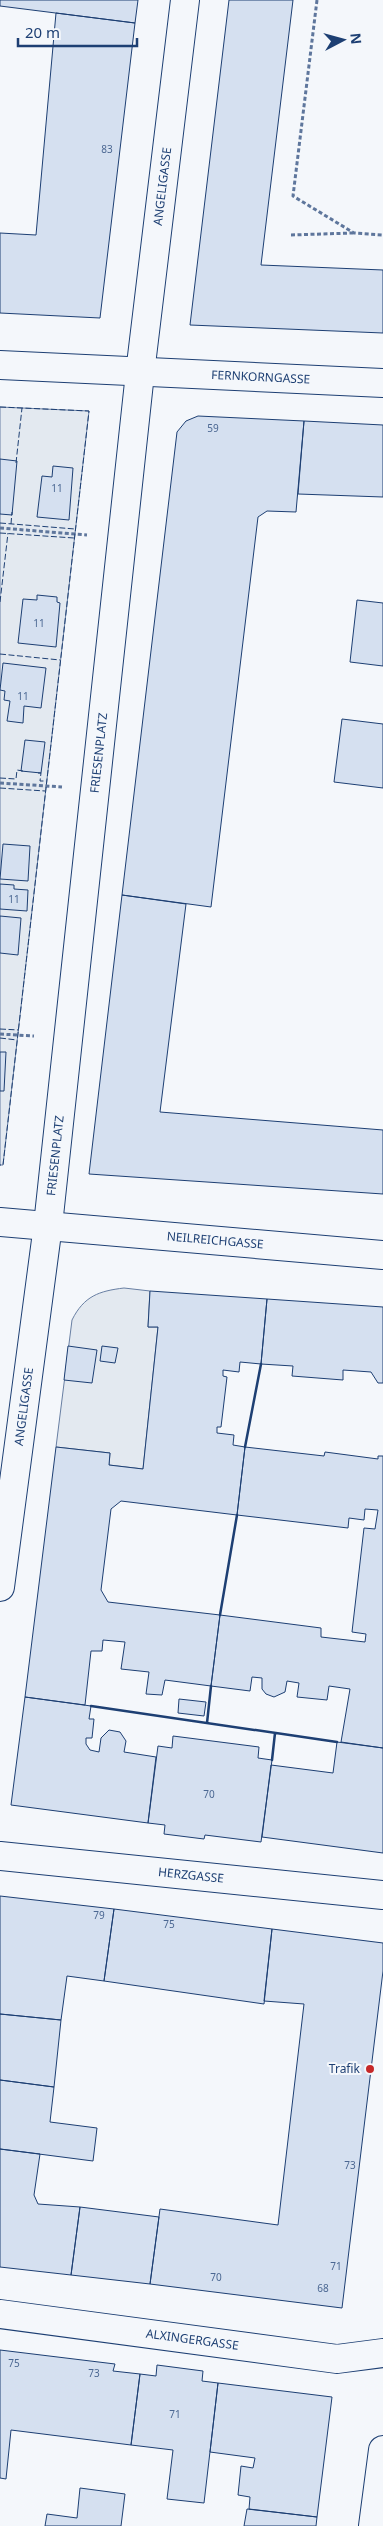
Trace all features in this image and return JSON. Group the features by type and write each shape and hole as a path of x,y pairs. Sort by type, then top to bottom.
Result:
{"street":[{"name":"ANGELIGASSE","path":"140,373 185,0"},
{"path":"0,365 140,373"},
{"name":"FERNKORNGASSE","path":"140,373 383,383"},
{"name":"FRIESENPLATZ","path":"48,1225 140,373"},
{"path":"0,1222 48,1225"},
{"name":"ANGELIGASSE","path":"0,1587 48,1225"},
{"name":"NEILREICHGASSE","path":"48,1225 383,1255"},
{"name":"HERZGASSE","path":"0,1856 383,1895"},
{"name":"ALXINGERGASSE","path":"0,2314 337,2358 383,2353"},
{"path":"373,2526 383,2450"}],"path":[{"path":"317,0 293,196 354,233"},
{"path":"291,235 354,233 383,235"},
{"path":"0,528 122,537"},
{"path":"0,783 94,790"}],"shaded area":[{"path":"0,407 89,411 3,1165 0,1165"},
{"path":"124,1288 150,1291 148,1327 158,1327 143,1469 109,1465 110,1453 56,1447 72,1320 82,1305 93,1296"}],"building":[{"path":"0,0 138,0 135,23 0,6"},
{"path":"229,0 293,0 261,265 383,270 383,333 190,325"},
{"path":"56,13 135,23 100,318 0,313 0,233 36,235"},
{"path":"198,416 304,421 296,512 267,511 258,517 211,907 122,895 177,432 186,421"},
{"path":"304,421 383,425 383,497 298,494"},
{"path":"0,459 17,461 12,515 0,514"},
{"path":"53,466 73,468 69,520 37,517 42,476 52,477"},
{"path":"37,595 57,597 57,602 60,603 56,647 18,643 23,599 37,600"},
{"path":"357,600 383,603 383,666 350,662"},
{"path":"3,663 46,668 41,708 24,706 23,723 7,721 10,701 4,700 5,691 0,690"},
{"path":"342,719 383,724 383,788 334,782"},
{"path":"25,740 45,742 41,773 21,771"},
{"path":"3,844 30,846 28,881 0,879"},
{"path":"0,884 14,885 14,889 28,890 27,911 0,909"},
{"path":"122,895 186,904 160,1112 383,1130 383,1194 89,1174"},
{"path":"0,916 21,918 18,955 0,953"},
{"path":"0,1052 6,1052 4,1091 0,1091"},
{"path":"150,1291 267,1299 261,1364 240,1362 239,1372 223,1370 223,1376 227,1377 221,1427 217,1427 217,1433 234,1435 233,1445 245,1447 237,1515 121,1501 111,1509 101,1590 108,1602 220,1615 211,1686 165,1680 162,1695 146,1694 149,1672 121,1669 125,1642 103,1640 102,1651 91,1651 85,1705 25,1697 56,1447 110,1453 109,1465 143,1469 158,1327 148,1327"},
{"path":"267,1299 383,1307 383,1383 378,1383 371,1372 343,1370 343,1380 292,1376 293,1366 261,1364"},
{"path":"68,1346 97,1350 92,1383 64,1380"},
{"path":"102,1346 118,1348 115,1363 100,1361"},
{"path":"245,1447 324,1456 325,1452 378,1459 378,1456 383,1456 383,1748 341,1742 350,1689 329,1686 327,1700 297,1697 299,1683 287,1681 285,1692 274,1697 266,1694 262,1689 262,1678 252,1677 250,1691 211,1686 220,1615 321,1628 321,1637 365,1642 366,1634 352,1632 364,1528 375,1529 378,1510 365,1509 364,1520 349,1518 348,1528 237,1515"},
{"path":"25,1697 91,1706 89,1719 94,1719 92,1738 86,1738 86,1744 90,1750 99,1752 101,1738 109,1730 120,1732 126,1741 124,1752 156,1757 148,1823 11,1805"},
{"path":"179,1699 206,1702 204,1716 178,1713"},
{"path":"173,1736 259,1747 258,1758 272,1760 261,1842 205,1835 204,1839 164,1834 165,1825 148,1823 158,1746 172,1748"},
{"path":"337,1742 383,1748 383,1853 262,1837 271,1765 333,1773"},
{"path":"0,1896 114,1909 104,1981 67,1976 61,2020 0,2014"},
{"path":"114,1909 272,1929 264,2004 104,1981"},
{"path":"272,1929 383,1943 383,1971 342,2308 150,2284 160,2209 278,2225 304,2004 264,2001"},
{"path":"0,2014 61,2020 54,2087 0,2080"},
{"path":"0,2080 54,2087 50,2122 97,2128 93,2161 0,2149"},
{"path":"0,2149 40,2154 34,2195 38,2204 80,2207 71,2275 0,2267"},
{"path":"80,2207 159,2217 150,2284 71,2275"},
{"path":"0,2350 115,2364 113,2371 140,2374 131,2445 11,2430 6,2479 0,2478"},
{"path":"157,2365 203,2371 202,2381 218,2383 204,2503 167,2499 173,2450 131,2445 140,2374 156,2376"},
{"path":"218,2383 332,2397 317,2517 249,2509 250,2497 238,2495 241,2466 253,2468 255,2458 210,2452"},
{"path":"80,2488 125,2494 121,2526 45,2526 47,2514 77,2518"},
{"path":"247,2509 317,2517 316,2526 244,2526"}],"fence":[{"path":"0,407 89,411 3,1165 0,1165"},
{"path":"16,463 22,408"},
{"path":"11,524 12,512"},
{"path":"0,523 75,529"},
{"path":"0,533 74,538"},
{"path":"0,602 8,533"},
{"path":"0,654 60,660"},
{"path":"0,778 16,779 17,770 23,771"},
{"path":"38,773 41,773 40,781 46,781"},
{"path":"0,788 45,791"},
{"path":"0,1029 19,1030"},
{"path":"0,1038 17,1040"}],"wall":[{"path":"245,1447 261,1364"},
{"path":"220,1615 237,1515"},
{"path":"207,1723 211,1686"},
{"path":"91,1706 337,1742"},
{"path":"272,1760 275,1733"}],"place":[{"name":"Trafik","path":"370,2069"}]}
